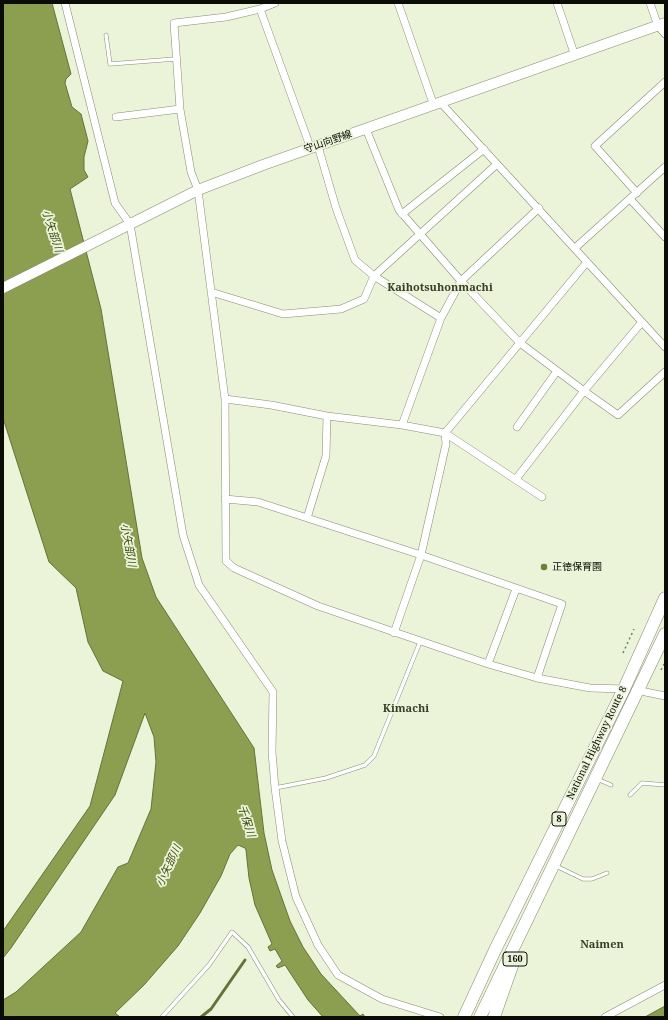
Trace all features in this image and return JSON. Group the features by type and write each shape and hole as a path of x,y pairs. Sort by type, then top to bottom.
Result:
{"highway":[{"name":"National Highway Route 8","path":"464,1017 495,950 624,689 665,598"},
{"name":"National Highway Route 8","path":"526,922 639,691 665,634"},
{"name":"160","path":"494,1017 497,994 526,922"},
{"path":"458,1017 475,994"},
{"path":"480,1017 497,994"}],"main road":[{"name":"守山向野線","path":"3,288 198,190 314,147 661,25"}],"street":[{"path":"66,3 115,203 126,227 183,535 199,584 273,692 272,752 275,788 282,841 296,897 318,945 338,974 382,999 440,1017"},
{"path":"275,3 260,9 226,18 174,23 175,59 180,108 191,172 198,190 225,399 226,561 234,568 318,606 488,664 537,678 590,688 624,689 665,696"},
{"path":"398,3 438,104 484,149 665,347"},
{"path":"557,3 574,56"},
{"path":"650,3 665,34"},
{"path":"260,9 314,147 355,260 374,276 441,318"},
{"path":"637,193 595,146 665,82"},
{"path":"116,117 180,108"},
{"path":"366,129 402,214 461,281 520,342 618,415 665,372"},
{"path":"402,214 484,149"},
{"path":"211,292 283,314 341,309 364,299 374,276 497,164"},
{"path":"575,248 665,167"},
{"path":"630,199 665,237"},
{"path":"402,425 441,318 461,281 539,208"},
{"path":"394,633 422,555 446,444 445,433 587,262"},
{"path":"516,480 584,391 642,322"},
{"path":"517,427 557,371"},
{"path":"225,399 271,405 328,416 402,425 445,433 542,496"},
{"path":"307,518 326,456 328,416"},
{"path":"225,499 258,502 422,555 562,604 537,678"},
{"path":"488,664 516,589"},
{"path":"605,1017 665,985"}],"lane":[{"path":"106,35 110,64 175,59"},
{"path":"275,788 326,778 365,765 374,756 420,642"},
{"path":"596,778 611,785"},
{"path":"630,794 642,783 665,785"},
{"path":"554,864 583,878 592,879 607,873"},
{"path":"162,1017 208,966 232,932 248,947 279,1000 293,1017"}],"path":[{"path":"623,653 634,629"},
{"path":"661,670 665,661"}],"water":[{"path":"3,3 52,3 71,74 66,79 65,83 72,107 81,114 88,141 84,157 84,170 88,177 70,189 101,309 142,558 156,597 254,748 264,833 272,870 290,921 303,947 321,974 360,1016 363,1014 365,1017 323,1017 308,1000 285,965 278,968 276,966 282,961 275,949 270,951 268,947 272,944 255,905 249,878 246,850 238,845 230,854 221,876 200,913 178,946 144,985 115,1013 120,1017 3,1017 3,1000 16,992 81,932 118,867 128,863 151,809 156,762 154,737 145,713 115,795 3,958 3,931 90,806 123,681 103,671 88,642 76,588 49,562 3,418"},
{"path":"665,1006 665,1017 645,1017"}],"waterway":[{"path":"201,1017 211,1009 245,960"}],"place":[{"name":"正徳保育園","path":"544,567"}],"district":[{"name":"Kaihotsuhonmachi","path":"440,288"},
{"name":"Kimachi","path":"406,709"},
{"name":"Naimen","path":"602,945"}],"water label":[{"name":"小矢部川","path":"52,231"},
{"name":"小矢部川","path":"128,545"},
{"name":"千保川","path":"246,821"},
{"name":"小矢部川","path":"169,866"}]}
